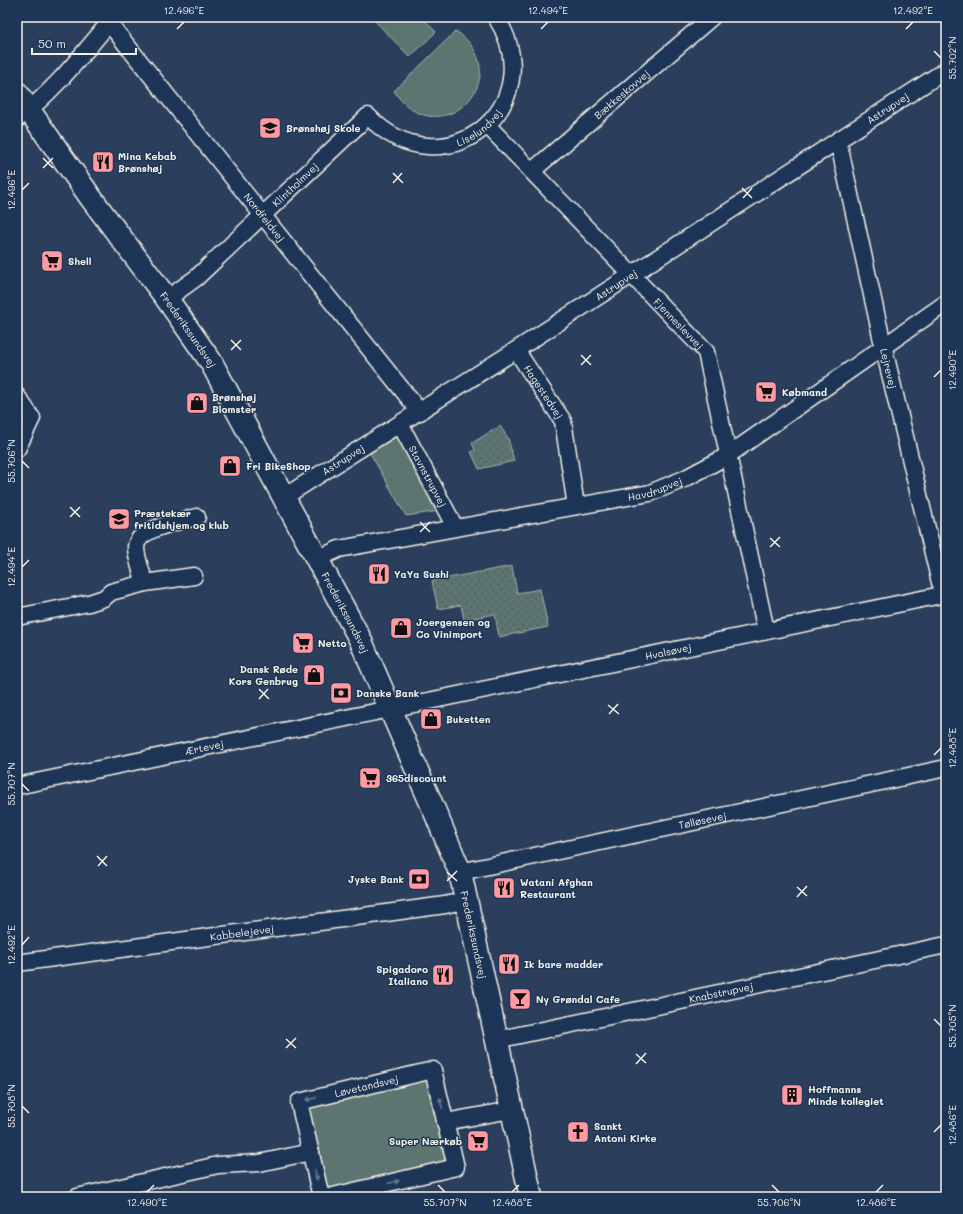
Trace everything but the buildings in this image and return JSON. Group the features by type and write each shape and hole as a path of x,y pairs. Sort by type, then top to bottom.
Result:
{"main road":[{"name":"Frederikssundsvej","path":"21,107 167,299 211,362 360,639 460,872 531,1197"}],"street":[{"name":"Liselundvej","path":"368,116 390,136 404,142 433,147 462,141 487,125 504,101 512,72 509,43 496,17"},
{"name":"Bækkeskovvej","path":"532,171 712,17"},
{"path":"21,107 53,86 111,20"},
{"name":"Nordfeldvej","path":"111,20 263,216 420,412"},
{"name":"Astrupvej","path":"284,497 420,412 633,275 946,70"},
{"name":"Klintholmvej","path":"167,299 196,278 368,116"},
{"name":"Fjenneslevvej","path":"487,125 706,352 727,456 766,631"},
{"name":"Lejrevej","path":"838,140 883,345 944,595"},
{"name":"Havdrupvej","path":"316,559 339,549 650,493 684,479 727,456 883,345 946,303"},
{"name":"Hagestedvej","path":"516,350 563,421 576,506"},
{"path":"17,396 32,418 17,449"},
{"name":"Stavnstrupvej","path":"400,424 455,527"},
{"path":"145,583 136,547 139,540 145,534 155,529 197,517"},
{"path":"17,617 89,603 104,598 111,592 145,583 194,576"},
{"name":"Hvalsøvej","path":"391,709 944,595"},
{"name":"Ærtevej","path":"17,786 391,709"},
{"name":"Tølløsevej","path":"460,872 946,768"},
{"name":"Kabbelejevej","path":"17,963 445,905 466,900"},
{"name":"Knabstrupvej","path":"496,1040 946,945"},
{"name":"Løvetandsvej","path":"321,1197 299,1102 433,1070 456,1167 328,1197"},
{"path":"445,1122 511,1110"},
{"path":"77,1197 218,1165 259,1163 310,1152"}],"green space":[{"path":"371,17 422,17 436,32 410,57"},
{"path":"456,31 474,50 480,69 477,88 466,103 450,114 431,116 412,110 394,91"},
{"path":"500,426 508,438 514,461 479,469 471,452 475,450 472,443"},
{"path":"400,434 440,511 406,516 370,453"},
{"path":"512,566 517,593 540,589 548,627 499,637 495,614 464,620 461,605 438,609 432,581"},
{"path":"427,1075 446,1166 325,1192 307,1108"}],"place":[{"name":"Brønshøj Skole","path":"270,128"},
{"name":"Mina Kebab Brønshøj","path":"103,162"},
{"name":"Shell","path":"52,261"},
{"name":"Købmand","path":"766,392"},
{"name":"Brønshøj Blomster","path":"197,403"},
{"name":"Fri BikeShop","path":"230,466"},
{"name":"Præstekær fritidshjem og klub","path":"119,519"},
{"name":"YaYa Sushi","path":"379,574"},
{"name":"Joergensen og Co Vinimport","path":"401,628"},
{"name":"Netto","path":"303,643"},
{"name":"Dansk Røde Kors Genbrug","path":"314,675"},
{"name":"Danske Bank","path":"341,693"},
{"name":"Buketten","path":"431,719"},
{"name":"365discount","path":"370,778"},
{"name":"Jyske Bank","path":"419,879"},
{"name":"Watani Afghan Restaurant","path":"504,888"},
{"name":"Ik bare madder","path":"509,964"},
{"name":"Spigadoro Italiano","path":"443,975"},
{"name":"Ny Grøndal Cafe","path":"520,999"},
{"name":"Hoffmanns Minde kollegiet","path":"792,1095"},
{"name":"Sankt Antoni Kirke","path":"578,1132"},
{"name":"Super Nærkøb","path":"478,1141"}]}
